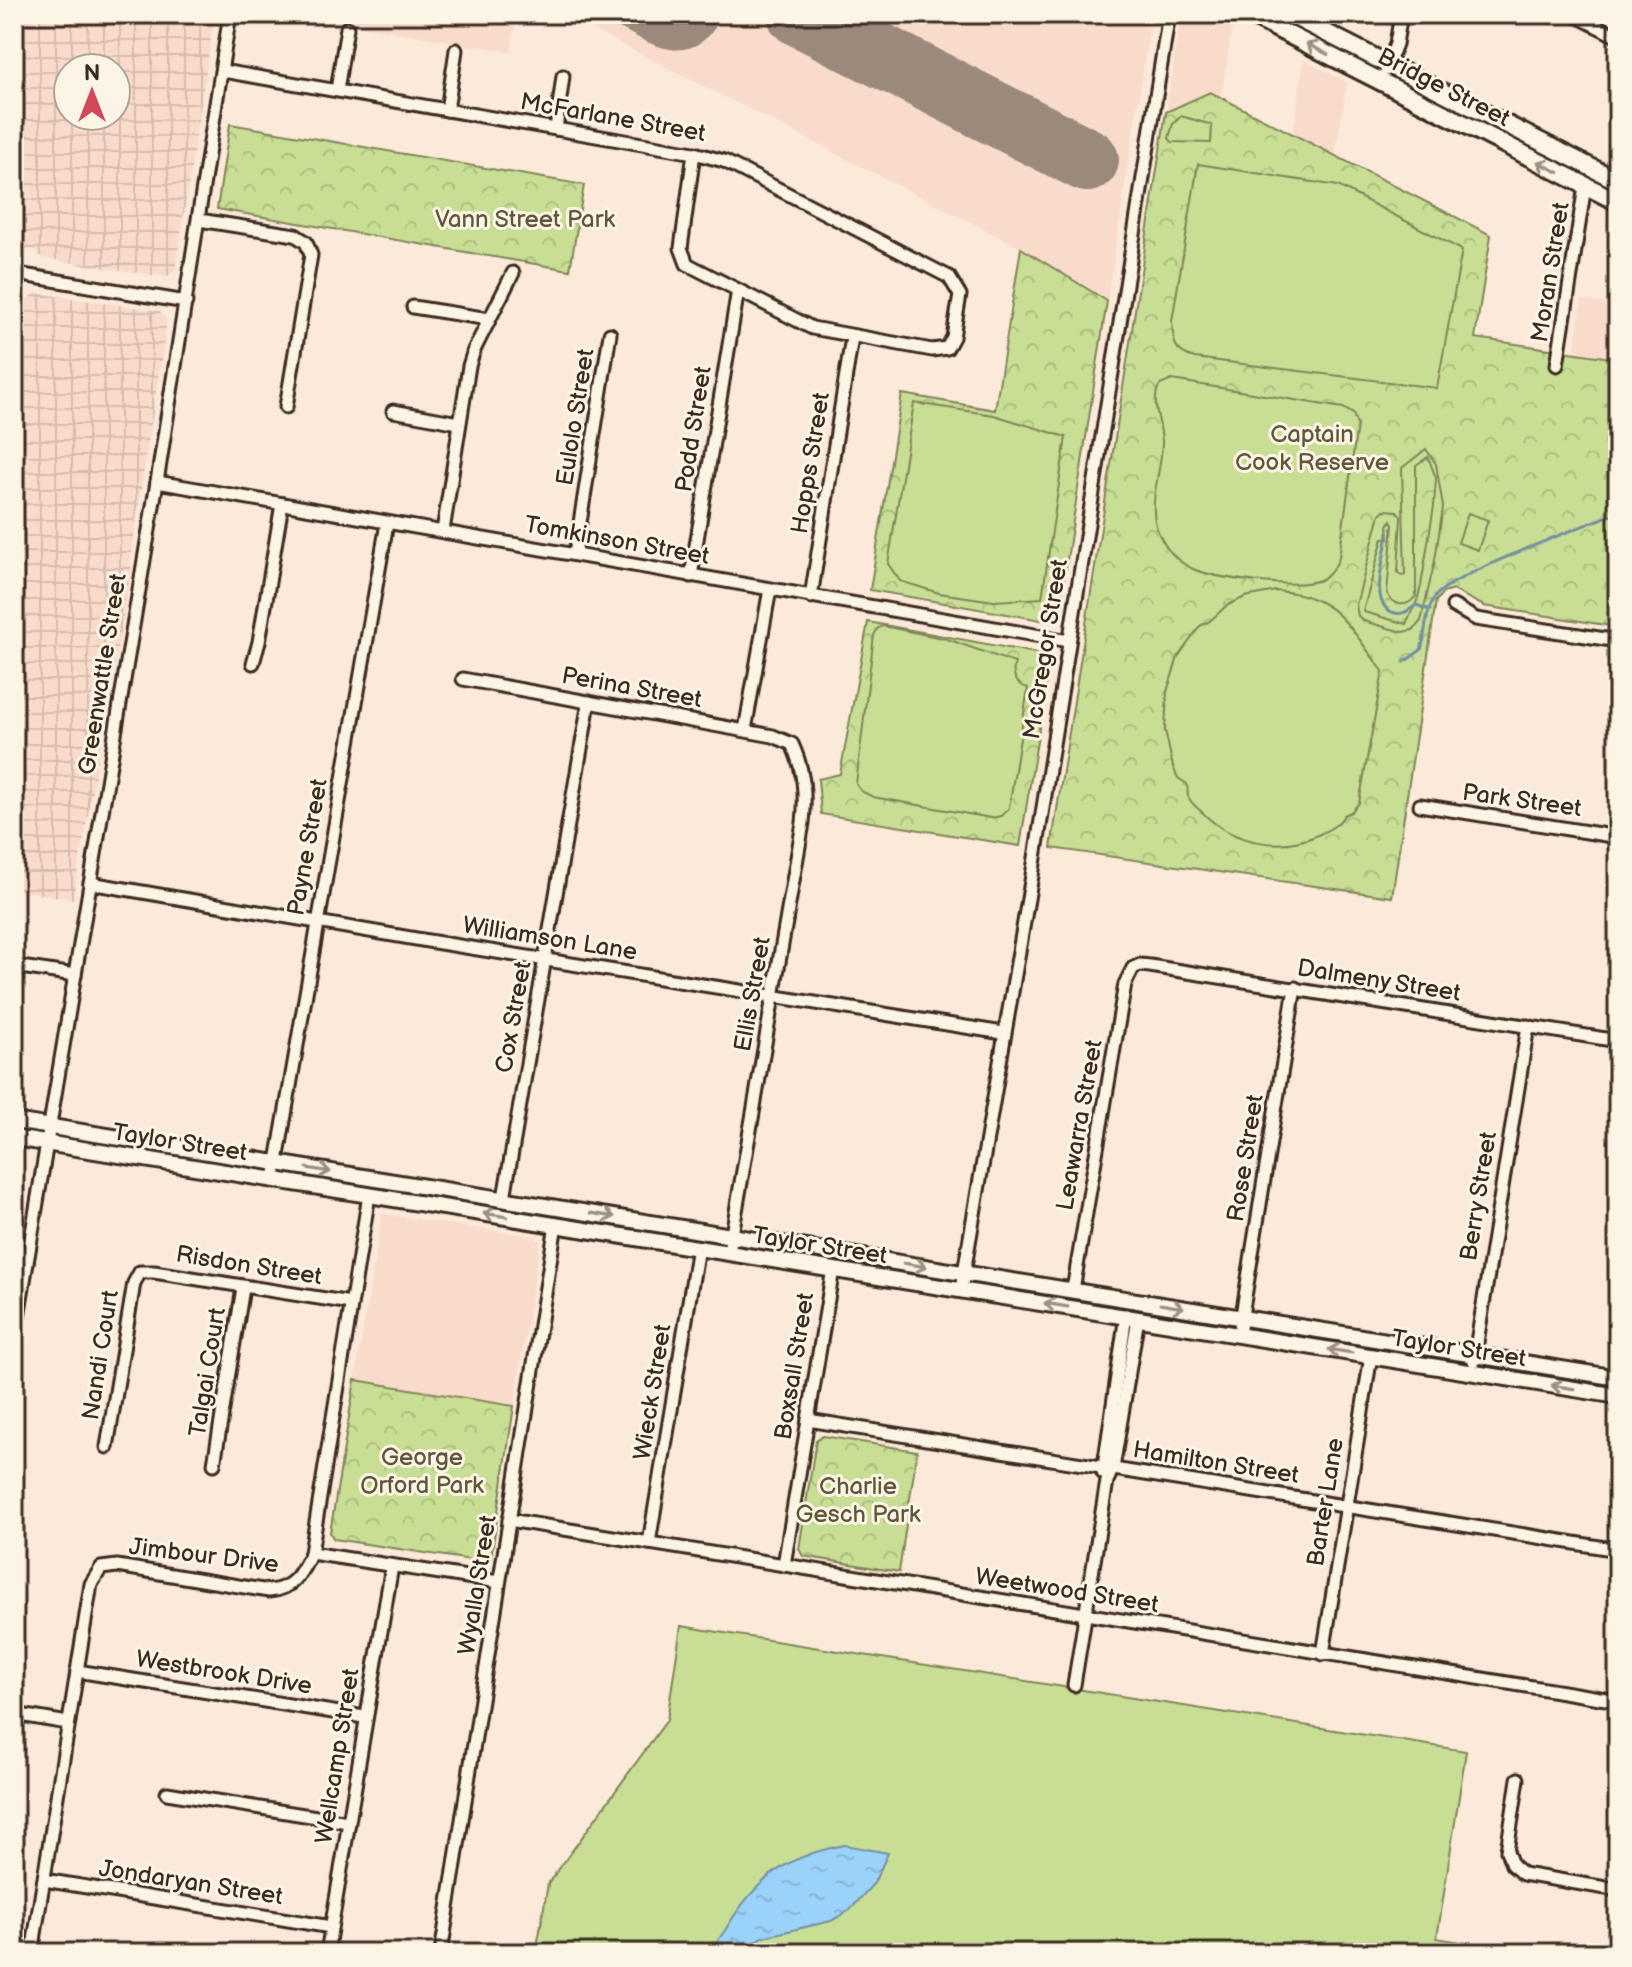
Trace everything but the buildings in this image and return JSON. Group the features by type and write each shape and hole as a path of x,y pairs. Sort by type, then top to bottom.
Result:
{"highway":[{"name":"Bridge Street","path":"1248,14 1618,202"},
{"name":"Bridge Street","path":"1289,14 1618,181"}],"main road":[{"name":"Taylor Street","path":"14,1121 1618,1378"},
{"name":"Taylor Street","path":"14,1138 1618,1396"},
{"path":"504,1198 516,1206 551,1214 556,1224"}],"street":[{"name":"Greenwattle Street","path":"14,1341 157,482 230,14"},
{"name":"McGregor Street","path":"961,1290 1169,14"},
{"path":"1380,81 1396,44 1401,14"},
{"path":"1573,14 1618,37"},
{"path":"337,90 347,28"},
{"path":"447,110 456,50"},
{"name":"McFarlane Street","path":"223,71 694,153 724,161 949,277 960,295 953,337 947,348 932,350 852,337"},
{"path":"556,129 563,76"},
{"path":"694,153 681,248 687,264 812,328 852,337"},
{"name":"Moran Street","path":"1557,365 1585,186"},
{"path":"199,220 295,235 306,242 311,255 286,407"},
{"path":"443,531 469,366 513,273"},
{"path":"17,274 186,302"},
{"name":"Podd Street","path":"691,576 738,290"},
{"path":"413,307 489,319"},
{"name":"Eulolo Street","path":"575,554 610,334"},
{"name":"Hopps Street","path":"811,597 852,337"},
{"path":"393,411 459,423"},
{"name":"Tomkinson Street","path":"157,482 1069,641"},
{"path":"253,663 282,504"},
{"name":"Payne Street","path":"274,1179 387,523"},
{"path":"745,730 770,589"},
{"path":"1453,606 1476,619 1618,641"},
{"name":"Perina Street","path":"463,679 745,730 792,744"},
{"name":"Cox Street","path":"504,1198 589,702"},
{"name":"Ellis Street","path":"729,1252 805,804 801,763 792,744"},
{"name":"Park Street","path":"1420,805 1618,837"},
{"name":"Williamson Lane","path":"90,883 428,941 1003,1033"},
{"path":"14,966 75,975"},
{"name":"Dalmeny Street","path":"1133,968 1150,966 1618,1041"},
{"name":"Leawarra Street","path":"1073,1290 1125,984 1133,968"},
{"name":"Rose Street","path":"1239,1334 1295,988"},
{"name":"Berry Street","path":"1472,1372 1528,1026"},
{"name":"Jimbour Drive","path":"32,1953 91,1584 101,1568 117,1566 269,1591 285,1590 301,1574 311,1553 369,1195"},
{"name":"Wyalla Street","path":"441,1953 556,1224"},
{"name":"Wieck Street","path":"649,1543 698,1247"},
{"name":"Boxsall Street","path":"784,1565 833,1269"},
{"name":"Risdon Street","path":"140,1272 351,1303"},
{"name":"Nandi Court","path":"107,1447 134,1283 140,1272"},
{"name":"Talgai Court","path":"214,1464 243,1288"},
{"path":"1074,1685 1132,1316"},
{"name":"Barter Lane","path":"1323,1654 1371,1356"},
{"name":"Hamilton Street","path":"808,1420 1618,1550"},
{"name":"Weetwood Street","path":"509,1520 1618,1701"},
{"path":"311,1553 499,1582"},
{"name":"Wellcamp Street","path":"327,1953 364,1717 392,1566"},
{"name":"Westbrook Drive","path":"77,1671 364,1717"},
{"path":"14,1714 68,1723"},
{"path":"1518,1779 1507,1851 1512,1865 1523,1874 1618,1890"},
{"path":"167,1793 348,1822"},
{"name":"Jondaryan Street","path":"44,1880 331,1927"}],"shaded area":[{"path":"14,14 215,14 175,271 166,277 42,258 36,250 14,248"},
{"path":"292,14 517,14 511,52"},
{"path":"562,14 1152,14 1107,301 1021,248"},
{"path":"1181,14 1213,14 1233,24 1221,97 1210,92 1166,112"},
{"path":"1304,60 1347,82 1335,155 1293,134"},
{"path":"36,293 160,311 167,322 129,565 132,566 73,899 14,890 14,297 28,299"},
{"path":"1582,300 1618,305 1618,359 1574,352"},
{"path":"382,1214 536,1237 540,1242 514,1406 355,1380"}],"green space":[{"name":"Captain Cook Reserve","path":"1210,92 1491,235 1475,338 1618,359 1618,627 1484,606 1453,590 1443,593 1436,601 1392,897 1051,848 1166,112"},
{"path":"1181,116 1212,125 1211,143 1172,142 1169,138 1173,124"},
{"name":"Vann Street Park","path":"230,124 584,185 570,270 217,209"},
{"path":"1198,164 1338,186 1462,250 1437,388 1195,358 1178,349 1172,321"},
{"path":"1021,248 1107,301 1058,618 1052,622 870,590 902,394 995,410"},
{"path":"1172,380 1343,408 1353,414 1357,425 1339,558 1327,576 1309,583 1294,583 1256,582 1219,576 1188,567 1168,549 1154,516 1162,444 1156,398 1160,385"},
{"path":"914,403 994,415 1066,437 1042,598 994,601 939,593 900,581 888,564"},
{"path":"1426,449 1436,464 1443,507 1421,621 1413,630 1402,632 1364,621 1358,616 1356,605 1380,514 1384,510 1397,511 1401,516 1398,573 1405,575 1402,468","holes":["1428,457 1436,478 1421,586 1406,624 1364,612 1383,538 1389,539 1391,520 1387,593 1400,604 1409,603 1416,596 1416,465"]},
{"path":"1468,513 1488,520 1478,550 1458,543"},
{"path":"1276,591 1297,594 1328,606 1340,616 1383,671 1359,803 1337,824 1320,834 1305,840 1275,844 1230,833 1193,804 1188,796 1187,784 1178,778 1173,767 1165,730 1167,692 1178,657 1200,626 1226,606 1245,597"},
{"path":"868,622 1046,655 1050,661 1020,846 821,814 818,779 840,774"},
{"path":"883,626 947,639 1015,663 1016,679 1028,688 1009,808 1001,816 991,818 873,797 861,791 856,784 874,635"},
{"name":"George Orford Park","path":"355,1380 514,1406 491,1558 484,1562 334,1539 330,1533"},
{"name":"Charlie Gesch Park","path":"823,1436 917,1451 899,1572 803,1556 799,1549 816,1440"},
{"path":"681,1626 1466,1751 1437,1938 1490,1947 1489,1953 536,1953 548,1884 667,1720"}],"water":[{"path":"845,1845 888,1853 874,1883 850,1910 831,1921 763,1937 737,1953 710,1953 738,1910 762,1882 791,1862"}],"waterway":[{"path":"1404,662 1421,650 1432,603 1445,588 1490,564 1618,512"},
{"path":"1388,532 1379,588 1385,607 1399,613 1416,605 1430,610"}],"taxiway":[{"path":"621,14 656,32 679,36 699,27 708,14"},
{"path":"799,14 822,25"}],"runway":[{"path":"799,14 1087,160"}]}
